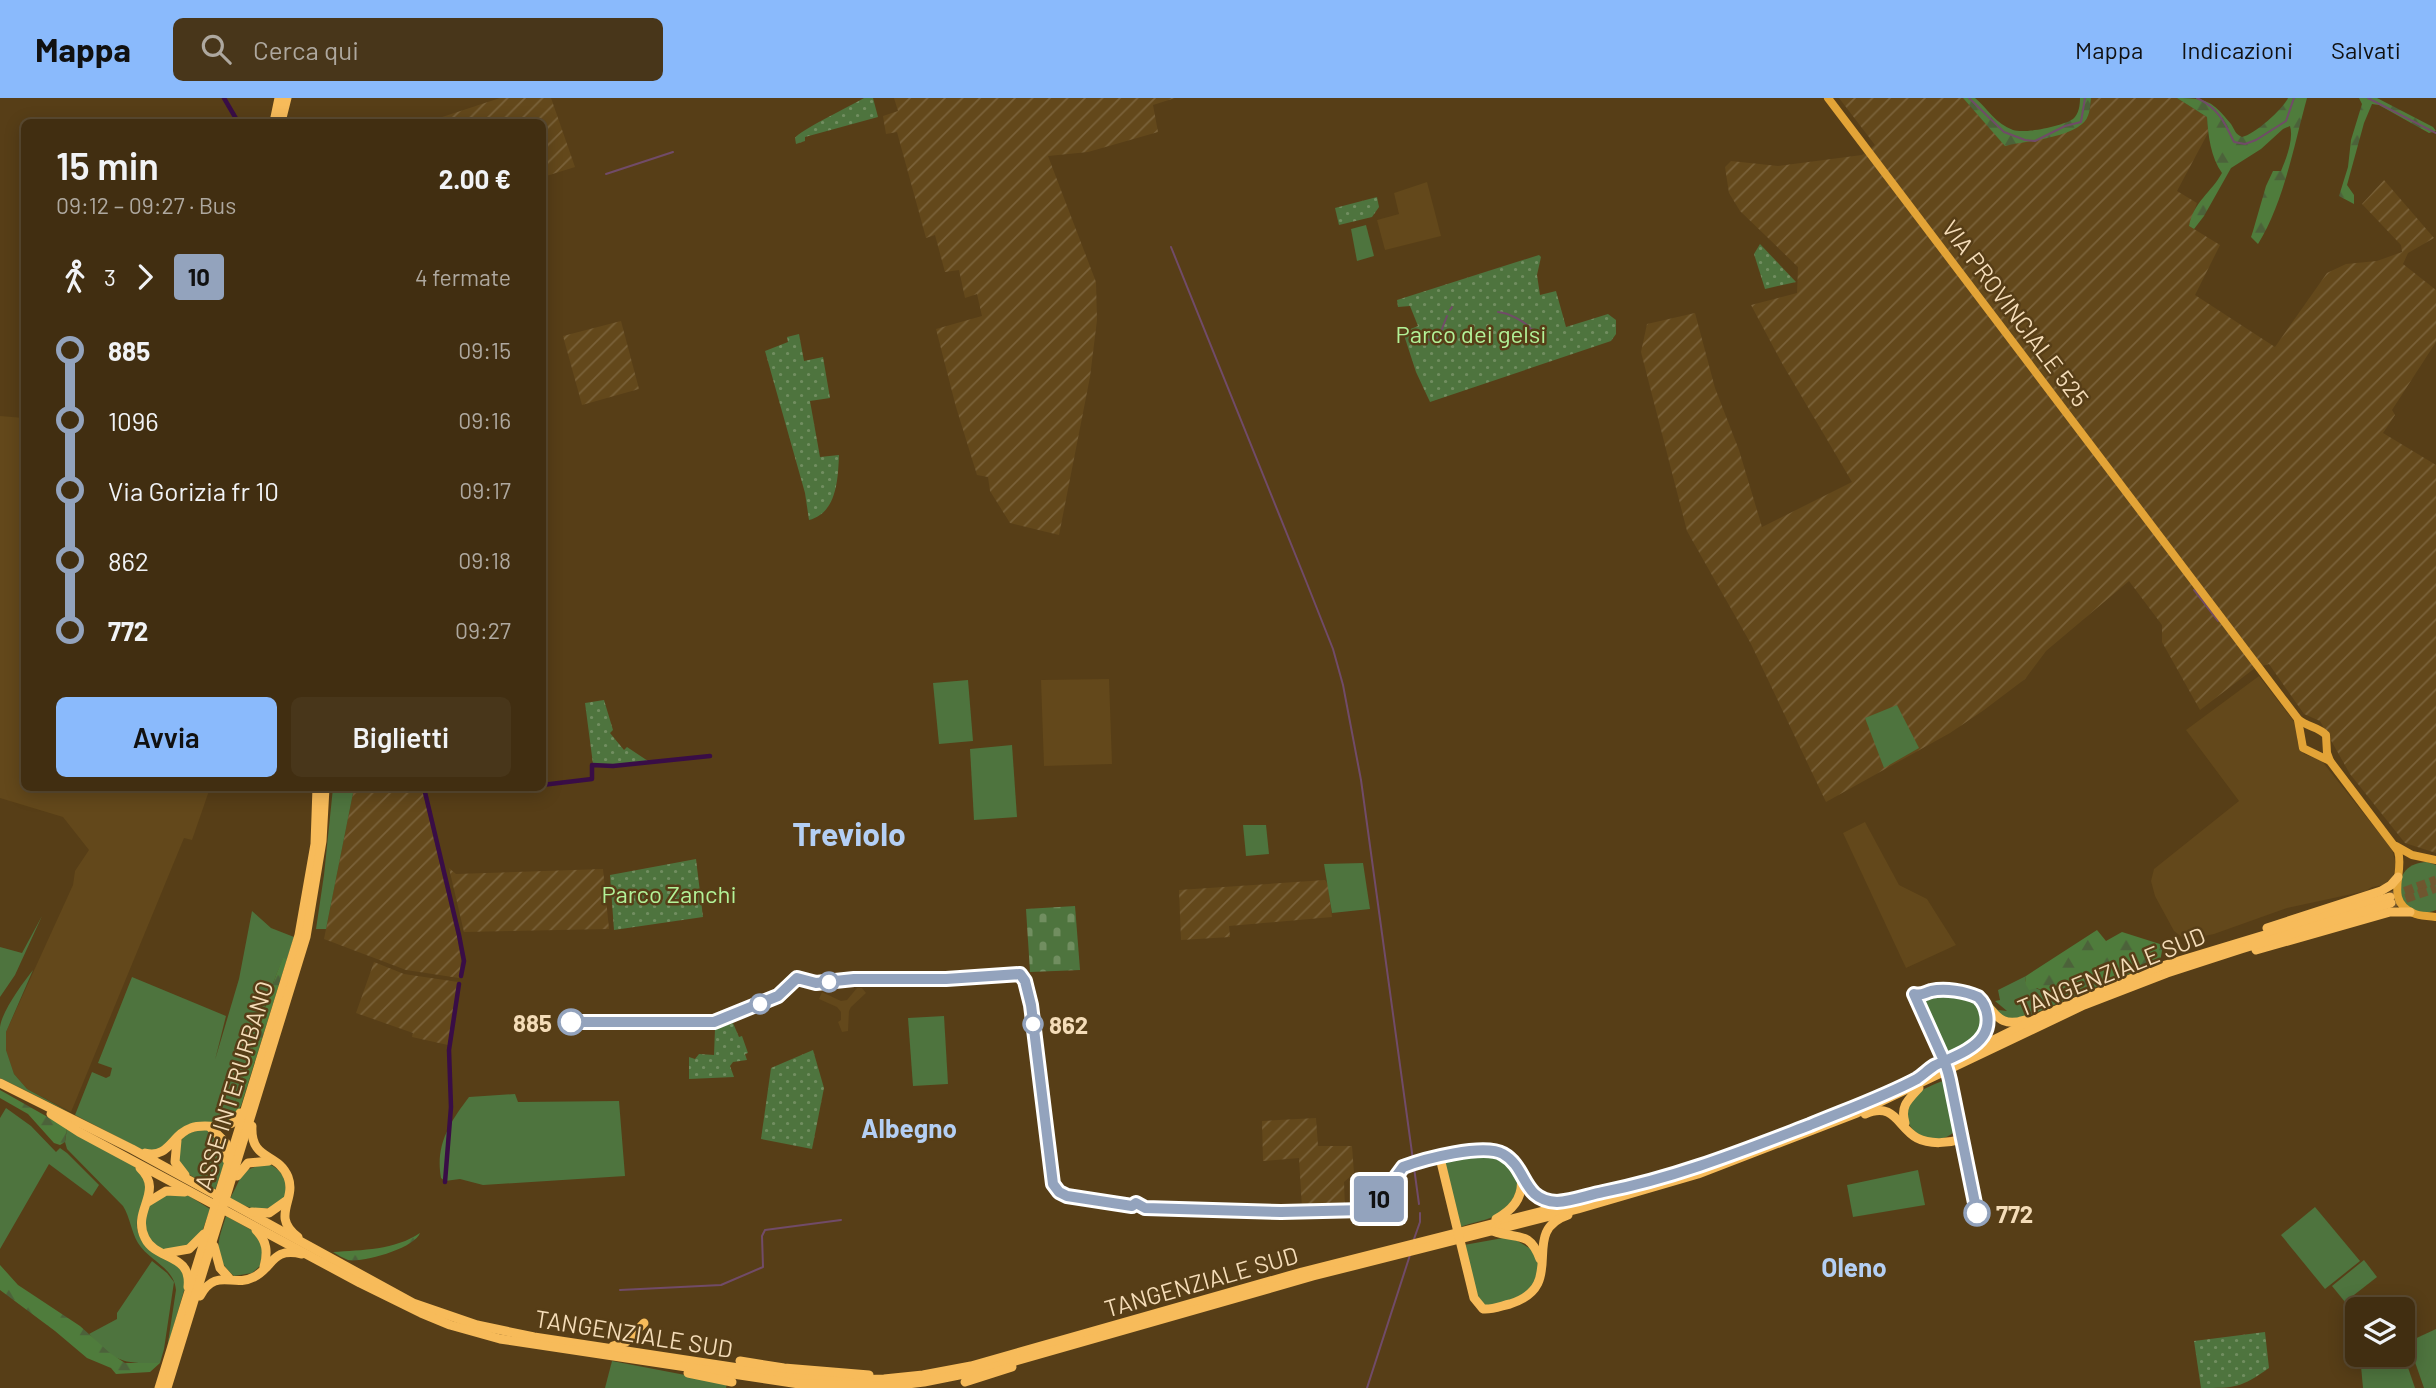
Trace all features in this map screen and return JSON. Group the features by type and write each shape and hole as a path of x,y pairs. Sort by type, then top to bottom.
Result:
{"highway":[{"path":"279,98 279,119"},
{"path":"280,119 287,98"},
{"name":"ASSE INTERURBANO","path":"159,1388 227,1196 299,935 315,844 317,791"},
{"name":"ASSE INTERURBANO","path":"167,1388 208,1230 228,1165 249,1111 306,937 320,852 325,791"},
{"path":"2398,876 2383,890 2290,919 2254,933 2241,945 2248,951 2390,912 2410,912"},
{"name":"TANGENZIALE SUD","path":"23,1096 118,1153 233,1206 310,1251 421,1309 500,1339 799,1384 891,1386 970,1375 1398,1250 1578,1209 1698,1174 1857,1113 2046,1014 2159,967 2391,900"},
{"name":"TANGENZIALE SUD","path":"1417,1245 1440,1236 1629,1188 1746,1150 1920,1081 2084,1006 2241,945"},
{"path":"1930,991 1976,996 1997,1017 2009,1023 2046,1014"},
{"path":"1906,1128 1903,1108 1920,1081 1932,1068 1970,1048 1982,1038 1988,1022 1983,1003"},
{"path":"0,1083 23,1096"},
{"name":"TANGENZIALE SUD","path":"23,1096 132,1149 250,1224 310,1251"},
{"path":"132,1149 149,1154 159,1153 167,1149 184,1131 193,1127 229,1125 237,1119 241,1110 249,1111 251,1136 255,1147 285,1170 289,1180 290,1189 284,1215 286,1225 310,1251"},
{"path":"1857,1113 1887,1112 1921,1140 1933,1143 1947,1141"},
{"path":"211,1128 226,1143 228,1165"},
{"path":"178,1138 174,1156 178,1167 211,1198"},
{"path":"1578,1209 1553,1224 1546,1234 1542,1242 1539,1282 1530,1295 1513,1303 1485,1310 1474,1300 1440,1158 1492,1149 1506,1155 1532,1192 1548,1201 1567,1201 1629,1188"},
{"path":"118,1153 145,1172 151,1187 142,1214 141,1227 148,1244 178,1261 188,1277 184,1321"},
{"path":"227,1196 245,1166 256,1161 274,1161"},
{"path":"1440,1236 1506,1213 1515,1205 1521,1193 1522,1184 1518,1169"},
{"path":"148,1202 170,1190 211,1198"},
{"path":"233,1206 269,1213 287,1199"},
{"path":"250,1224 265,1241 267,1256 264,1267"},
{"path":"163,1253 189,1249 208,1230"},
{"path":"1492,1230 1527,1239 1535,1247 1542,1266"},
{"path":"213,1239 215,1257 229,1278"},
{"name":"TANGENZIALE SUD","path":"984,1370 1398,1250"},
{"path":"184,1321 206,1286 216,1280 253,1278 275,1257 310,1251"},
{"name":"TANGENZIALE SUD","path":"433,1314 534,1337 804,1378 884,1379 955,1370 970,1375"},
{"path":"534,1337 620,1346 643,1323"},
{"path":"740,1361 784,1368 876,1375 955,1370"},
{"path":"651,1362 654,1367 732,1382"}],"main road":[{"name":"VIA PROVINCIALE 525","path":"1820,98 1830,101 2298,719"},
{"path":"2298,719 2312,728"},
{"path":"2298,719 2301,743 2305,750 2318,753 2330,761 2396,846 2410,855 2436,860"},
{"path":"2301,737 2306,730 2320,729 2326,735 2330,761"},
{"path":"2318,753 2326,746"},
{"path":"2396,846 2400,861 2398,896 2402,905 2410,912 2434,916"},
{"path":"2398,876 2407,864 2423,858"}],"shaded area":[{"path":"500,98 551,98 575,167 546,176 546,119 436,119"},
{"path":"894,98 1175,98 1153,105 1158,132 1088,152 1048,156 1096,282 1097,320 1090,377 1059,535 1010,523 990,491 988,477 977,475 936,329 982,316 977,294 965,298 959,270 945,272 935,235 926,238 897,132 886,134 883,116 898,111"},
{"path":"1839,98 1963,98 2005,145 2067,132 2090,109 2091,98 2177,98 2207,117 2208,133 2177,191 2197,203 2189,226 2220,245 2195,295 2275,347 2327,273 2346,264 2377,261 2402,252 2401,245 2362,204 2384,180 2434,238 2408,253 2403,264 2436,290 2436,342 2392,410 2395,415 2383,433 2436,465 2436,853 2405,843 2350,774 2320,721 2304,714 2269,664 2255,668 2200,710 2162,642 2162,625 2129,581 2046,651 2025,679 1984,710 1950,733 1826,802 1751,644 1687,531 1641,352 1647,324 1695,313 1715,388 1739,450 1762,527 1852,482 1751,305 1797,293 1798,267 1740,211 1729,193 1725,167 1731,161 1778,166 1862,155 1875,145"},
{"path":"1427,182 1441,236 1385,250 1377,220 1399,214 1394,193"},
{"path":"621,321 639,389 582,405 563,336"},
{"path":"0,416 21,418 21,791 209,791 192,840 184,838 71,1112 27,1089 14,1074 6,1050 6,1032 73,885 75,871 89,850 63,817 0,798"},
{"path":"2259,676 2299,728 2297,741 2304,754 2321,760 2392,849 2396,865 2393,876 2388,884 2366,891 2287,908 2214,934 2186,940 2174,931 2155,896 2151,881 2154,869 2239,801 2186,730"},
{"path":"1109,679 1112,764 1044,766 1041,680"},
{"path":"353,791 423,791 457,936 461,959 459,978 406,970 324,939"},
{"path":"1865,822 1899,885 1927,899 1956,945 1906,968 1843,833"},
{"path":"449,868 456,874 603,869 609,929 464,932"},
{"path":"1325,880 1328,884 1332,917 1229,926 1230,937 1181,940 1179,890"},
{"path":"374,962 404,974 458,982 448,1045 412,1037 413,1033 356,1013"},
{"path":"857,988 862,988 866,993 851,1007 848,1031 842,1032 838,1022 841,1020 841,1012 837,1007 819,999 822,992 841,1001 847,1000"},
{"path":"1316,1118 1318,1146 1352,1146 1354,1173 1344,1182 1345,1208 1302,1208 1299,1158 1263,1161 1262,1121"}],"green space":[{"path":"864,98 873,98 878,117 805,137 805,141 796,144 795,138 815,124"},
{"path":"1963,98 1975,98 2002,124 2013,130 2026,131 2068,122 2077,115 2080,98 2091,98 2087,119 2075,129 2056,136 2005,146"},
{"path":"2177,98 2208,102 2219,110 2242,137 2268,121 2288,98 2307,98 2282,192 2258,244 2251,237 2266,186 2273,171 2281,171 2285,161 2290,143 2290,126 2231,168 2194,229 2189,226 2191,217 2222,173 2209,139 2207,117"},
{"path":"2359,98 2377,98 2436,131 2429,133 2379,105 2372,104 2347,185 2354,195 2354,204 2339,196 2362,104"},
{"path":"1377,197 1379,207 1372,217 1339,225 1335,208"},
{"path":"1366,225 1374,256 1357,261 1351,229"},
{"path":"1760,244 1796,282 1765,289 1754,254"},
{"name":"Parco dei gelsi","path":"1539,255 1541,257 1537,275 1540,295 1556,291 1566,327 1608,314 1616,320 1616,334 1611,341 1430,402 1416,372 1403,332 1418,326 1410,306 1398,307 1397,300"},
{"path":"799,334 804,361 823,357 830,398 810,401 820,457 839,455 831,503 818,516 809,520 805,493 765,351 788,342 787,337"},
{"path":"968,680 973,741 939,744 933,683"},
{"path":"604,700 613,730 610,733 624,750 627,747 648,761 614,765 593,764 585,703"},
{"path":"1897,705 1919,748 1884,768 1865,718"},
{"path":"1012,745 1017,817 974,820 970,749"},
{"path":"333,791 353,791 326,929 316,929"},
{"path":"1243,825 1266,825 1269,854 1246,856"},
{"name":"Parco Zanchi","path":"696,859 703,917 614,930 610,875"},
{"path":"2427,862 2436,865 2436,910 2423,913 2404,902 2400,882 2404,872 2413,865"},
{"path":"1363,863 1370,909 1332,913 1324,864"},
{"path":"1075,906 1080,970 1030,972 1026,909"},
{"path":"252,911 271,928 294,937 287,959 283,959 273,982 238,1093 233,1118 226,1123 206,1124 158,1151 143,1150 75,1115 92,1072 106,1078 110,1076 112,1068 98,1063 132,977 226,1016 215,1060 239,979"},
{"path":"42,916 15,975 0,997 0,947 22,953"},
{"path":"2097,930 2106,941 2122,932 2163,945 2160,962 2103,984 2098,981 2063,990 2053,996 2037,988 2029,990 2025,983 2026,976"},
{"path":"283,958 287,959 241,1106 233,1118 240,1086"},
{"path":"33,970 6,1032 6,1050 14,1074 27,1089 71,1113 0,1078 0,1027 4,1013"},
{"path":"2026,976 2025,983 2053,996 2063,990 2098,981 2103,984 2019,1020 2000,1014 1987,999 1998,1010 2007,1011 1995,1001 2000,1000 1998,990"},
{"path":"1959,994 1980,1004 1985,1026 1973,1042 1947,1056 1922,1002 1928,995"},
{"path":"944,1016 948,1084 913,1086 908,1018"},
{"path":"733,1023 739,1037 742,1036 748,1053 745,1054 747,1060 733,1062 730,1066 734,1077 689,1079 689,1057 695,1059 699,1054 714,1055 715,1029"},
{"path":"813,1050 824,1088 812,1149 761,1139 771,1068"},
{"path":"1947,1079 1954,1132 1945,1138 1935,1139 1916,1133 1906,1117 1912,1098"},
{"path":"0,1090 67,1128 65,1142 60,1145 54,1143 28,1114 0,1098"},
{"path":"515,1094 518,1102 619,1101 625,1176 483,1185 460,1179 445,1181 441,1178 442,1144 469,1097"},
{"path":"6,1108 31,1126 56,1152 60,1148 67,1153 99,1185 92,1196 49,1164 0,1249 0,1118"},
{"path":"67,1128 134,1166 145,1179 145,1197 137,1223 139,1234 142,1241 177,1264 184,1278 185,1287 167,1349 176,1290 171,1275 138,1243 123,1206 67,1149"},
{"path":"207,1129 223,1144 225,1162 215,1190 185,1172 177,1162 183,1137 191,1132"},
{"path":"1489,1151 1505,1158 1512,1165 1518,1181 1517,1190 1508,1206 1501,1212 1460,1227 1443,1159"},
{"path":"269,1164 278,1170 283,1178 286,1197 265,1209 246,1206 230,1199 240,1178 247,1171"},
{"path":"1918,1170 1925,1205 1853,1217 1847,1185"},
{"path":"179,1193 210,1209 202,1232 188,1247 166,1250 152,1242 145,1227 145,1218 151,1203 159,1197"},
{"path":"2315,1207 2360,1261 2325,1289 2281,1235"},
{"path":"226,1216 257,1233 264,1243 260,1266 252,1273 234,1276 222,1262 218,1248"},
{"path":"420,1233 409,1244 376,1257 348,1260 333,1252 389,1246"},
{"path":"1503,1238 1514,1239 1531,1249 1539,1265 1537,1278 1527,1292 1519,1297 1502,1304 1485,1305 1478,1299 1464,1245"},
{"path":"2364,1260 2377,1277 2351,1297 2345,1297 2345,1302 2332,1286"},
{"path":"152,1261 174,1282 164,1349 160,1363 128,1362 113,1356 89,1334 117,1319 117,1313"},
{"path":"0,1265 18,1285 80,1326 125,1363 160,1363 150,1372 116,1374 111,1368 87,1358 0,1290"},
{"path":"2436,1329 2436,1388 2424,1388 2415,1362 2415,1339"},
{"path":"2265,1332 2269,1368 2237,1386 2201,1388 2194,1341"},
{"path":"612,1361 727,1383 726,1388 605,1388"},
{"path":"2361,1367 2408,1367 2415,1388 2363,1388"}],"waterway":[{"path":"224,98 236,119"},
{"path":"1969,98 2004,132 2035,141 2065,126 2081,122 2085,98"},
{"path":"2197,98 2220,116 2234,142 2245,144 2286,121 2294,98"},
{"path":"2368,98 2436,133"},
{"path":"606,174 673,152"},
{"path":"1171,247 1333,649 1343,685 1361,780 1419,1204"},
{"path":"1498,312 1516,318 1535,330"},
{"path":"1415,336 1433,341 1438,339 1447,316"},
{"path":"2194,590 2218,621"},
{"path":"546,785 592,779 592,765 613,766 710,756"},
{"path":"425,791 459,935 464,961 461,976"},
{"path":"445,1182 451,1107 449,1050 459,984"},
{"path":"1414,1239 1420,1213"},
{"path":"620,1290 721,1285 763,1267 762,1236 765,1230 841,1220"},
{"path":"1367,1388 1410,1255"}],"tunnel":[{"path":"2392,896 2436,880"},
{"path":"2393,903 2436,888"}],"bus line":[{"name":"10","path":"571,1022 714,1022 778,996 797,978 816,983 854,979 946,979 1020,974 1025,981 1031,1005 1053,1184 1059,1192 1067,1196 1132,1206 1136,1203 1145,1208 1281,1212 1369,1209 1375,1205 1398,1171 1406,1165 1482,1149 1492,1149 1506,1155 1514,1162 1527,1186 1546,1201 1567,1201 1656,1180 1746,1150 1868,1102 1919,1078 1937,1065 1951,1058 1970,1048 1982,1037 1988,1019 1983,1003 1969,993 1932,991 1914,994 1941,1054 1943,1057 1945,1062 1977,1213"}],"place":[{"name":"885","path":"571,1022"},
{"name":"862","path":"1033,1024"},
{"name":"772","path":"1977,1213"}],"district":[{"name":"Treviolo","path":"849,833"},
{"name":"Albegno","path":"909,1127"},
{"name":"Oleno","path":"1854,1266"}]}
